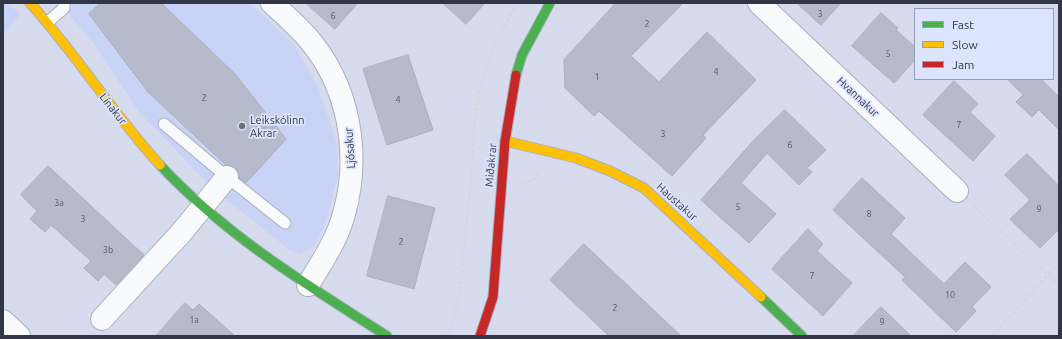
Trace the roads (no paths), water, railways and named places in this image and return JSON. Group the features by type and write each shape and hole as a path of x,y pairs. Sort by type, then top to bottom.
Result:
{"street":[{"name":"Línakur","path":"30,3 48,22 132,133 168,174 202,208 279,265 387,336"},
{"name":"Ljósakur","path":"272,3 307,38 332,76 343,103 352,139 352,172 344,215 326,256 308,285"},
{"name":"Miðakrar","path":"480,336 493,297 505,141 510,99 522,55 550,3"},
{"name":"Hvannakur","path":"759,3 957,191"},
{"name":"Haustakur","path":"505,141 576,157 621,175 644,188 802,336"},
{"path":"102,318 202,208 227,178"},
{"path":"3,321 19,336"}],"lane":[{"path":"48,22 64,8 64,3"},
{"path":"164,124 227,178 285,223"}],"place":[{"name":"Leikskólinn Akrar","path":"242,126"}]}
